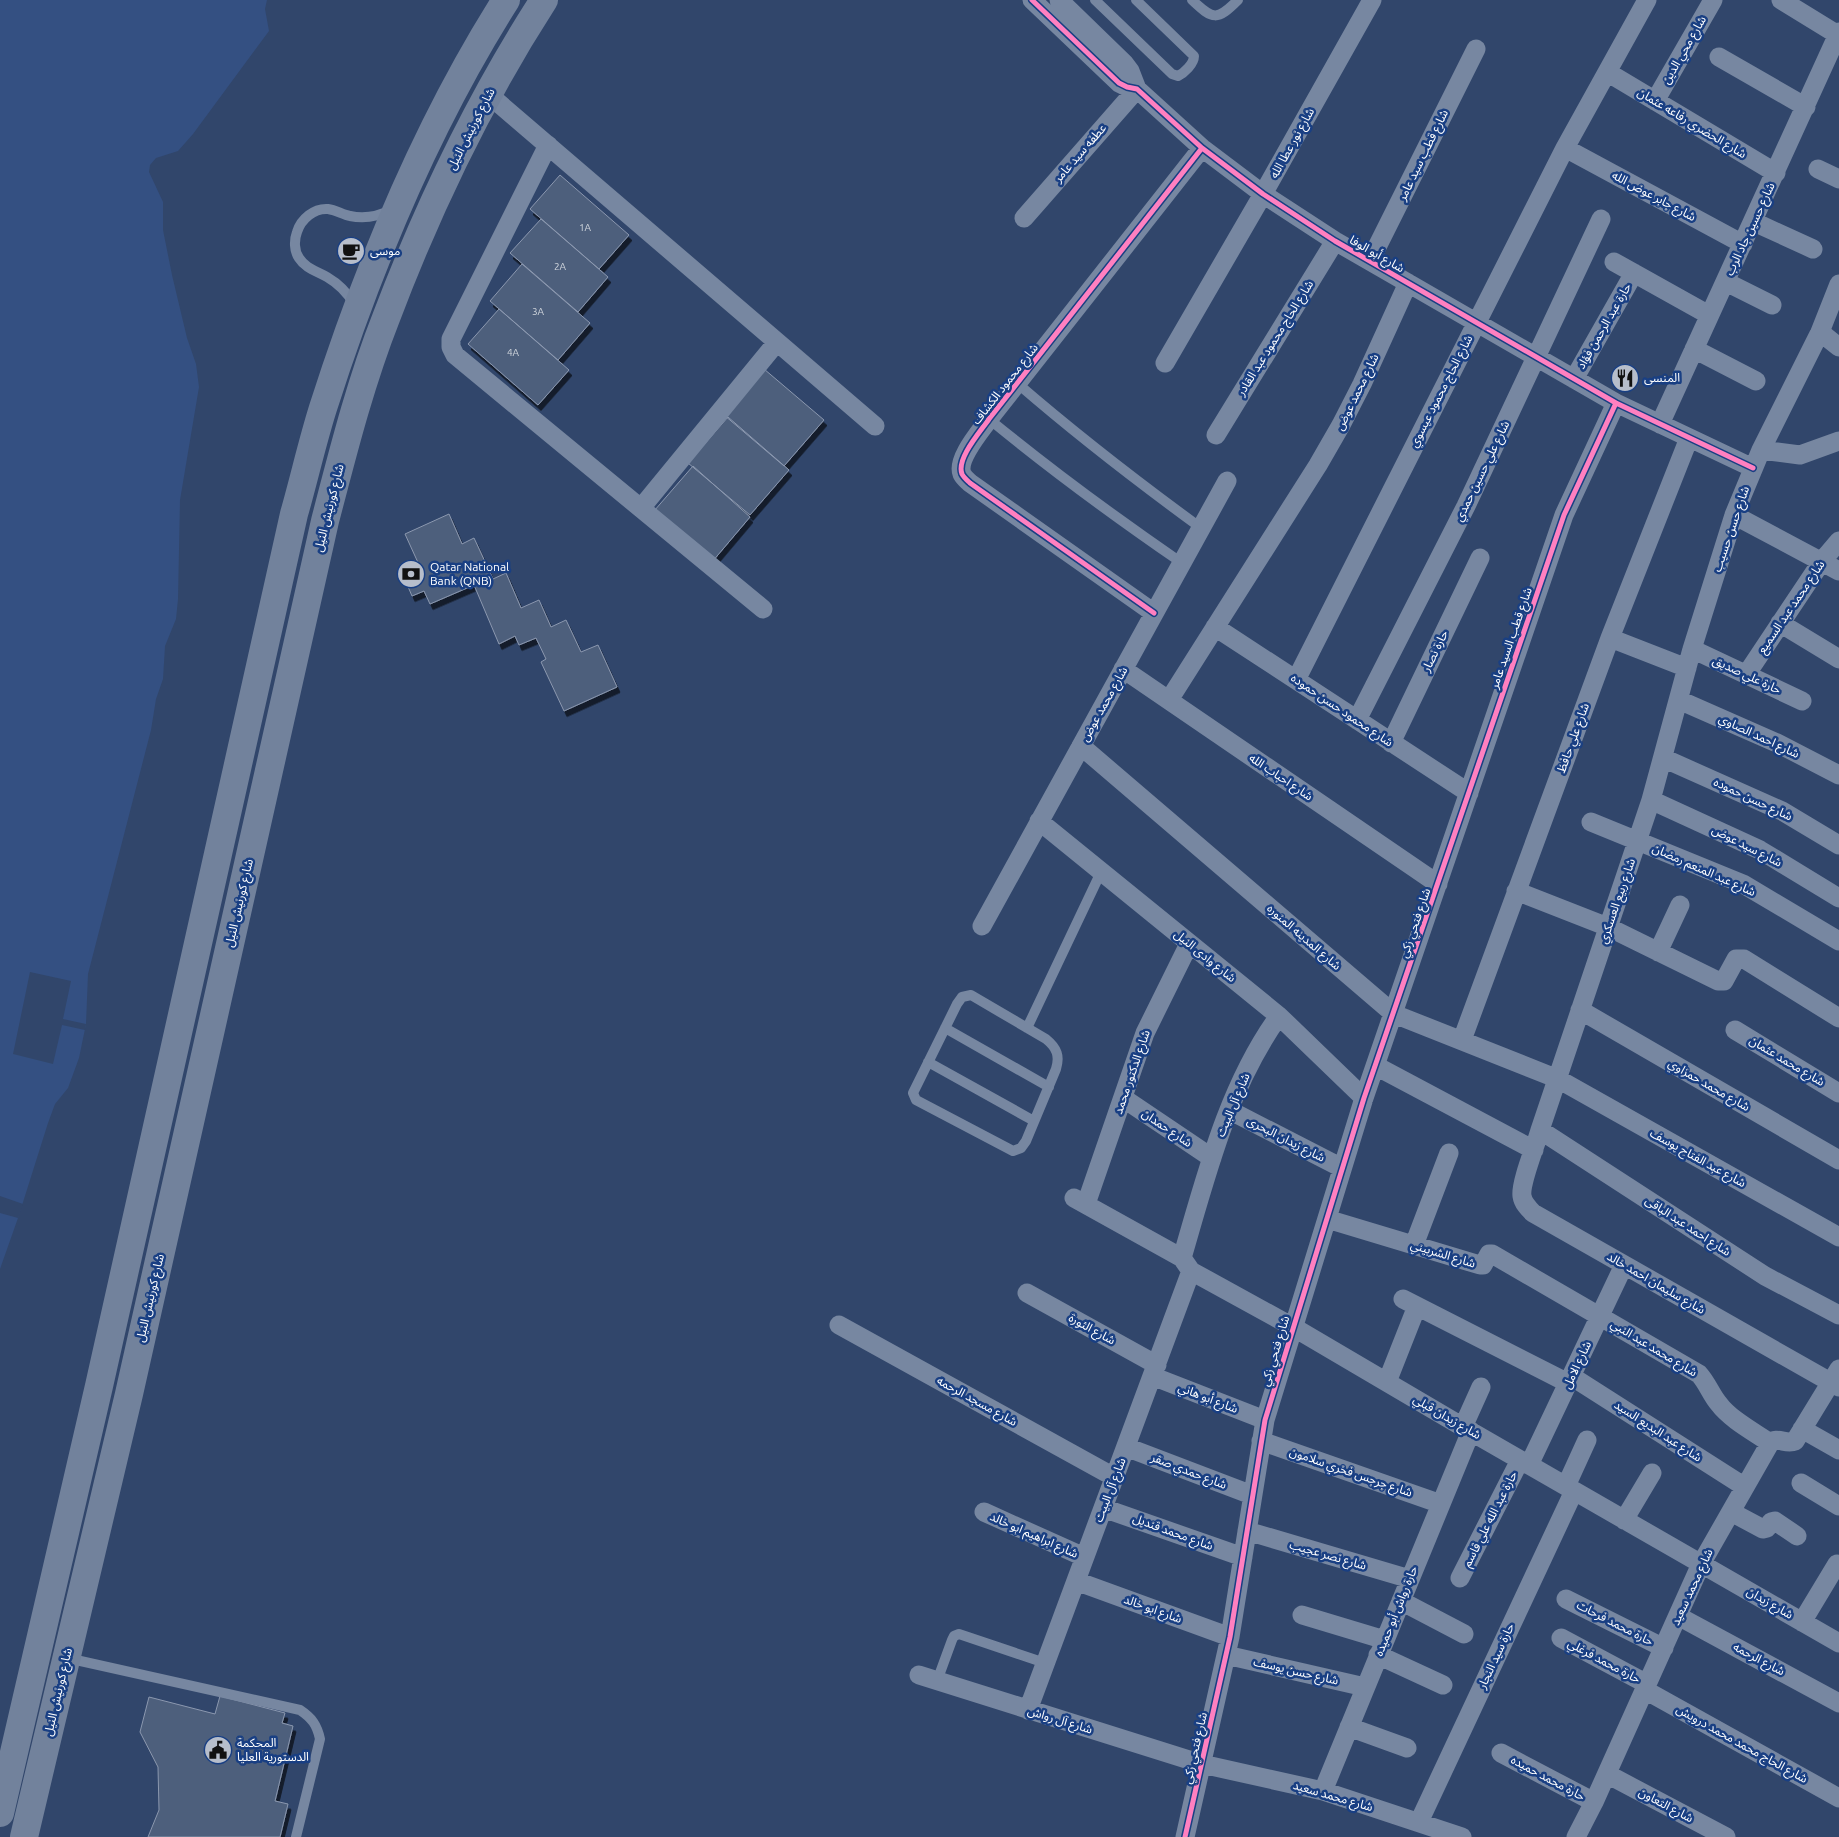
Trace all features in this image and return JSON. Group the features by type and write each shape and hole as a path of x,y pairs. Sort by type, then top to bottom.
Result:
{"highway":[{"path":"0,1813 136,1222 294,514 322,410 356,308 399,206 443,110 506,0"},
{"name":"شارع كورنيش النيل","path":"24,1837 131,1384 325,520 350,428 385,318 426,219 471,125 522,33 544,0"}],"street":[{"name":"شارع أبو الوفا","path":"1032,0 1111,77 1127,87 1137,89"},
{"name":"شارع أبو الوفا","path":"1059,0 1124,63 1137,89 1202,148 1263,194 1335,241 1616,403 1753,468"},
{"name":"شارع نور عطا الله","path":"1165,363 1372,0"},
{"name":"شارع الحاج محمود عيسوي","path":"1296,680 1565,148 1647,0"},
{"name":"شارع محي الدين","path":"1655,101 1713,0"},
{"path":"1781,0 1838,34"},
{"name":"شارع حسين جاد الرب","path":"1660,424 1709,315 1744,244 1838,34"},
{"name":"شارع قطب سيد عامر","path":"1370,261 1476,49"},
{"path":"1719,57 1806,107"},
{"name":"شارع الحضري رفاعه عثمان","path":"1607,72 1776,173"},
{"name":"عطفه سيد عامر","path":"1024,218 1137,89"},
{"path":"488,94 875,426"},
{"path":"548,145 452,339 451,347 455,354 763,609"},
{"name":"شارع محمود الكشاف","path":"1154,613 970,483 962,475 961,464 989,419 1202,148"},
{"name":"شارع جابر عوض الله","path":"1565,148 1744,244"},
{"path":"1818,169 1839,179"},
{"name":"شارع علي حسين حمدي","path":"1357,720 1466,506 1602,219"},
{"path":"1754,222 1813,249"},
{"name":"شارع الحاج محمود عبد القادر","path":"1216,435 1335,241"},
{"path":"1614,262 1709,315"},
{"name":"حارة عبد الرحمن فؤاد","path":"1574,379 1634,273"},
{"path":"1726,282 1772,305"},
{"name":"شارع محمد عوض","path":"1169,700 1318,465 1341,425 1408,283"},
{"name":"شارع حسن حسيب","path":"1692,650 1734,515 1761,450 1820,332 1839,284"},
{"path":"1820,332 1839,346"},
{"path":"641,508 777,342"},
{"path":"1694,349 1756,381"},
{"name":"شارع قطب السيد عامر","path":"1438,884 1564,515 1616,403"},
{"name":"شارع علي حافظ","path":"1462,1040 1610,638 1688,438"},
{"path":"1761,450 1800,455 1839,440"},
{"name":"شارع محمد عوض","path":"982,926 1227,481"},
{"path":"1734,515 1839,571"},
{"name":"شارع محمد عبد السميع","path":"1746,675 1822,561 1839,541"},
{"name":"حارة نصار","path":"1391,743 1480,558"},
{"path":"1780,623 1839,659"},
{"name":"شارع محمود حسن حموده","path":"1215,627 1469,793"},
{"path":"1610,638 1687,668"},
{"name":"شارع ربيع العسكري","path":"1534,1150 1651,800 1692,650"},
{"name":"حارة علي صديق","path":"1692,650 1802,701"},
{"name":"شارع احباب الله","path":"1123,669 1438,884"},
{"name":"شارع احمد الصاوي","path":"1679,700 1778,743 1839,775"},
{"name":"شارع المدينه المنوره","path":"1081,746 1394,1014 1558,1079"},
{"name":"شارع حسن حموده","path":"1663,758 1782,811 1839,845"},
{"name":"شارع سيد عوض","path":"1651,800 1760,850 1839,898"},
{"name":"شارع وادى النيل","path":"1039,821 1279,1016 1364,1098"},
{"name":"شارع عبد المنعم رمضان","path":"1591,822 1743,884 1839,941"},
{"name":"شارع فتحي زكي","path":"1185,1837 1228,1646 1264,1420 1364,1098 1438,884"},
{"path":"1516,891 1608,927 1721,982 1736,959 1744,959 1839,1018"},
{"path":"1658,952 1680,905"},
{"name":"شارع الدكتور محمد","path":"1080,1201 1123,1098 1145,1033 1189,944"},
{"name":"شارع محمد حمزاوي","path":"1580,1010 1839,1160"},
{"name":"شارع آل البيت","path":"1028,1710 1154,1371 1186,1264 1212,1158 1229,1110 1262,1040 1279,1016"},
{"name":"شارع محمد عثمان","path":"1735,1030 1839,1092"},
{"path":"1376,1066 1534,1150"},
{"name":"شارع عبد الفتاح يوسف","path":"1558,1079 1839,1237"},
{"name":"شارع حمدان","path":"1123,1098 1212,1158"},
{"name":"شارع زيدان البحرى","path":"1229,1110 1342,1168"},
{"name":"شارع احمد عبد الباقى","path":"1540,1130 1766,1276 1839,1315"},
{"name":"شارع سليمان احمد خالد","path":"1534,1150 1523,1185 1522,1196 1525,1205 1533,1212 1624,1265 1836,1380"},
{"path":"1414,1245 1449,1153"},
{"name":"شارع زيدان قبلي","path":"1080,1201 1467,1429 1701,1564"},
{"name":"شارع الشربيني","path":"1327,1219 1482,1266 1489,1254 1492,1254 1600,1316"},
{"name":"شارع الامل","path":"1524,1462 1570,1379 1624,1265"},
{"name":"شارع الثورة","path":"1027,1293 1154,1371"},
{"name":"شارع عبد البديع السيد","path":"1387,1382 1410,1302 1570,1379 1745,1487"},
{"name":"شارع محمد عبد النبي","path":"1600,1316 1699,1374 1706,1381 1714,1398 1725,1411 1770,1443"},
{"name":"شارع مسجد الرحمه","path":"839,1325 1114,1477"},
{"name":"شارع أبو هاني","path":"1154,1371 1264,1420"},
{"path":"1770,1443 1776,1440 1793,1443 1836,1380"},
{"name":"حارة رواش أبو حميده","path":"1323,1791 1441,1504 1481,1387"},
{"path":"1802,1429 1839,1450"},
{"name":"حارة سيد النجار","path":"1418,1822 1570,1488 1587,1440"},
{"name":"شارع جرجس فخري سلامون","path":"1261,1441 1441,1504"},
{"name":"شارع محمد سعيد","path":"1576,1837 1607,1774 1701,1564 1770,1443"},
{"name":"شارع حمدي صقر","path":"1126,1447 1252,1495"},
{"name":"حارة عبد الله علي قاسم","path":"1460,1578 1524,1462"},
{"path":"1624,1520 1652,1473"},
{"path":"1801,1483 1839,1506"},
{"name":"شارع محمد قنديل","path":"1103,1508 1243,1557"},
{"name":"شارع ابراهيم ابو خالد","path":"984,1512 1084,1557"},
{"path":"1731,1512 1763,1530 1772,1522 1775,1522 1797,1536"},
{"name":"شارع نصر عجيب","path":"1247,1531 1410,1579"},
{"name":"شارع زيدان","path":"1701,1564 1839,1643"},
{"path":"1802,1622 1837,1564"},
{"name":"شارع ابو خالد","path":"1076,1580 1228,1646"},
{"name":"حارة محمد فرحات","path":"1566,1599 1664,1648"},
{"path":"1401,1601 1464,1634"},
{"path":"1302,1615 1381,1647 1443,1685"},
{"name":"شارع الرحمه","path":"1678,1616 1839,1703"},
{"name":"حارة محمد فرغلي","path":"1561,1638 1646,1687"},
{"name":"شارع حسن يوسف","path":"1228,1646 1365,1687"},
{"name":"شارع آل رواش","path":"919,1676 1202,1764"},
{"name":"شارع الحاج محمد محمد درويش","path":"1646,1687 1839,1798"},
{"path":"1349,1727 1407,1748"},
{"name":"حارة محمد حميده","path":"1502,1753 1594,1802"},
{"name":"شارع محمد سعيد","path":"1202,1764 1323,1791 1462,1837"},
{"name":"شارع التعاون","path":"1607,1774 1726,1837"}],"lane":[{"path":"1095,0 1172,74 1180,75 1194,60 1194,56 1136,0"},
{"path":"1192,0 1209,16 1218,17 1238,0"},
{"path":"356,308 338,284 304,265 298,257 295,235 307,216 317,211 328,209 349,216 366,217 383,214 399,206"},
{"path":"1017,383 1088,443 1201,528"},
{"path":"989,419 1058,474 1182,563"},
{"path":"1027,1028 1101,872"},
{"path":"971,995 1027,1028 1053,1045 1058,1052 1058,1061 1049,1087 1026,1141 1021,1148 1013,1151 916,1100 914,1092 962,997 971,995"},
{"path":"945,1028 1049,1087"},
{"path":"928,1062 1034,1121"},
{"path":"937,1681 952,1640 954,1636 959,1634 1045,1663"},
{"path":"66,1658 300,1710 311,1717 318,1727 320,1739 296,1837"}],"water":[{"path":"0,0 267,0 265,9 269,31 193,134 178,151 156,158 150,165 149,172 163,202 163,230 187,338 196,364 199,387 180,500 176,619 165,646 163,679 156,699 151,730 88,974 86,1024 79,1058 68,1088 55,1104 0,1269"}],"pier":[{"path":"30,972 71,981 63,1019 86,1024 85,1030 62,1025 53,1064 13,1054"},
{"path":"0,1196 23,1204 18,1218 0,1213"}],"building":[{"path":"560,175 629,235 599,269 530,209"},
{"path":"541,219 608,277 578,312 510,253"},
{"path":"522,264 590,323 558,360 490,301"},
{"path":"499,309 569,370 538,405 468,344"},
{"path":"764,369 824,420 784,466 724,415"},
{"path":"728,417 789,470 750,515 688,463"},
{"path":"693,466 750,517 712,562 654,511"},
{"path":"449,514 462,544 474,538 493,579 506,573 521,608 539,600 551,627 566,620 581,652 598,645 617,687 564,711 541,662 546,659 536,638 519,645 515,636 499,644 474,585 430,604 424,591 412,596 403,575 420,567 405,534"},
{"name":"المحكمة الدستورية العليا","path":"220,1696 285,1713 282,1723 293,1726 275,1801 288,1804 280,1837 148,1837 159,1810 158,1767 140,1732 149,1697 215,1714"}],"cycle path":[{"path":"1032,0 1119,83 1137,89 1202,148 1263,194 1335,241 1616,403 1753,468"},
{"path":"1154,613 970,483 962,474 961,468 966,453 989,419 1202,148"},
{"path":"1185,1837 1230,1637 1265,1420 1364,1098 1564,515 1616,403"}],"place":[{"name":"موسى","path":"351,251"},
{"name":"المنسى","path":"1625,378"},
{"name":"Qatar National Bank (QNB)","path":"411,574"},
{"name":"المحكمة الدستورية العليا","path":"218,1750"}]}
